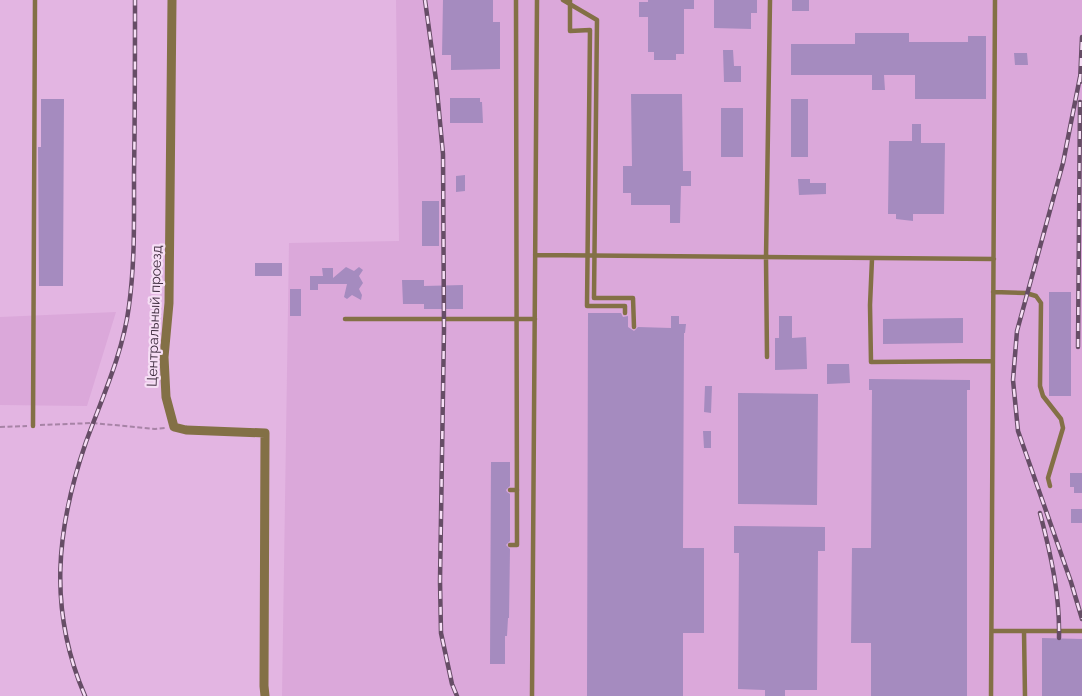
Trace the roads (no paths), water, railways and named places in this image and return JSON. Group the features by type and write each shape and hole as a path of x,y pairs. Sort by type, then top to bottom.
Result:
{"street":[{"name":"Центральный проезд","path":"172,0 169,303 164,357 166,397 174,427 186,430 265,433 265,696"}],"lane":[{"path":"33,426 35,0"},
{"path":"510,545 517,545 516,0"},
{"path":"532,696 537,0"},
{"path":"563,0 597,20 594,298 633,298 634,327"},
{"path":"570,0 570,31 590,30 586,306 625,306 625,313"},
{"path":"767,357 766,258 770,0"},
{"path":"991,696 995,0"},
{"path":"535,256 994,260"},
{"path":"872,259 871,362 992,361"},
{"path":"993,292 1026,293 1036,296 1041,303 1040,386 1043,396 1061,419 1063,428 1048,478 1050,486"},
{"path":"345,319 534,319"},
{"path":"510,490 517,490"},
{"path":"992,631 1082,631"},
{"path":"1024,631 1025,696"}],"railway":[{"path":"85,696 73,664 65,632 61,601 60,569 68,506 76,474 117,358 129,306 134,240 135,0"},
{"path":"425,0 436,80 443,154 444,329 440,581 441,633 452,684 457,696"},
{"path":"1080,82 1082,37"},
{"path":"1080,77 1063,163 1017,331 1013,380 1018,431 1071,582 1082,619"},
{"path":"1078,347 1080,102"},
{"path":"1040,513 1054,575 1058,606 1059,638"}]}
